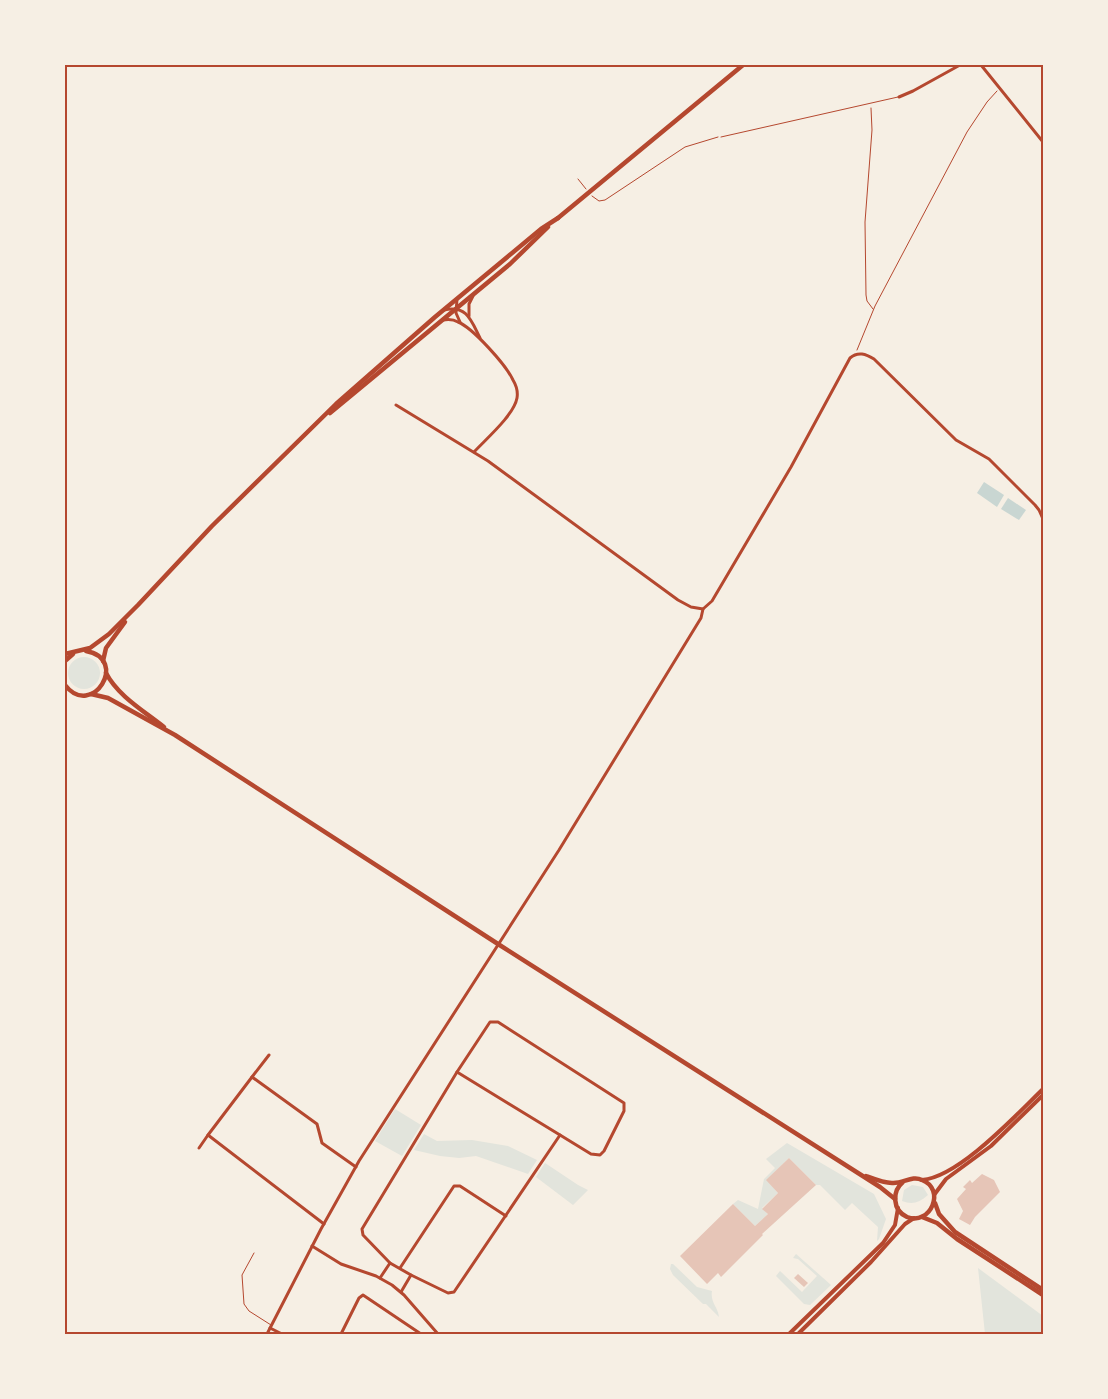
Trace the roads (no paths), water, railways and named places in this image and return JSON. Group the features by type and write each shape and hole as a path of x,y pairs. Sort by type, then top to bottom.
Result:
{"main road":[{"path":"319,422 456,309 518,256 558,218 742,65"},
{"path":"65,654 85,650 106,637 138,606 212,526 319,422 338,401 541,229 558,218"},
{"path":"138,606 105,650 103,661 106,673 123,694 175,735"},
{"path":"85,650 94,653 103,661"},
{"path":"65,661 74,653"},
{"path":"91,694 102,686 106,673"},
{"path":"65,684 75,693 91,694 111,700 175,735 498,944 886,1191 895,1199"},
{"path":"860,1175 889,1183 904,1182 914,1178 922,1180 931,1186 937,1211 955,1232 1043,1290"},
{"path":"904,1182 897,1188 895,1199 898,1208 906,1216 922,1217 929,1212 934,1202"},
{"path":"922,1217 937,1223 957,1239 1043,1295"}],"street":[{"path":"899,97 960,65"},
{"path":"981,65 1043,142"},
{"path":"474,452 510,412 517,398 516,388 511,376 480,338 469,316 469,304 477,291"},
{"path":"458,299 457,317 462,324 480,338"},
{"path":"443,311 456,309 469,316"},
{"path":"440,322 451,320 462,324"},
{"path":"267,1334 312,1246 356,1167 579,817 700,618 703,609 711,603 735,564 802,448 850,358 856,354 862,354 872,358 956,440 989,460 1037,507 1043,519"},
{"path":"396,405 474,452 678,600 691,607 703,609"},
{"path":"457,1072 560,1135 591,1154 600,1155 604,1151 624,1111 624,1104 496,1021 491,1021 486,1025 457,1072 362,1229 363,1235 390,1263 448,1293 453,1293 560,1135"},
{"path":"199,1148 269,1055"},
{"path":"252,1077 317,1124 322,1143 356,1167"},
{"path":"922,1180 947,1172 982,1146 1043,1089"},
{"path":"934,1195 946,1180 993,1144 1043,1095"},
{"path":"208,1136 324,1224"},
{"path":"400,1268 454,1186 460,1186 506,1216"},
{"path":"789,1334 886,1240 896,1221 898,1208"},
{"path":"798,1334 871,1262 905,1224 914,1218"},
{"path":"312,1246 345,1266 380,1278 401,1292 438,1334"},
{"path":"380,1278 390,1263"},
{"path":"401,1292 411,1275"},
{"path":"341,1334 361,1296 366,1296 421,1334"},
{"path":"271,1327 282,1334"}],"lane":[{"path":"721,137 899,97"},
{"path":"254,1253 242,1275 244,1304 249,1311 271,1327"}]}
